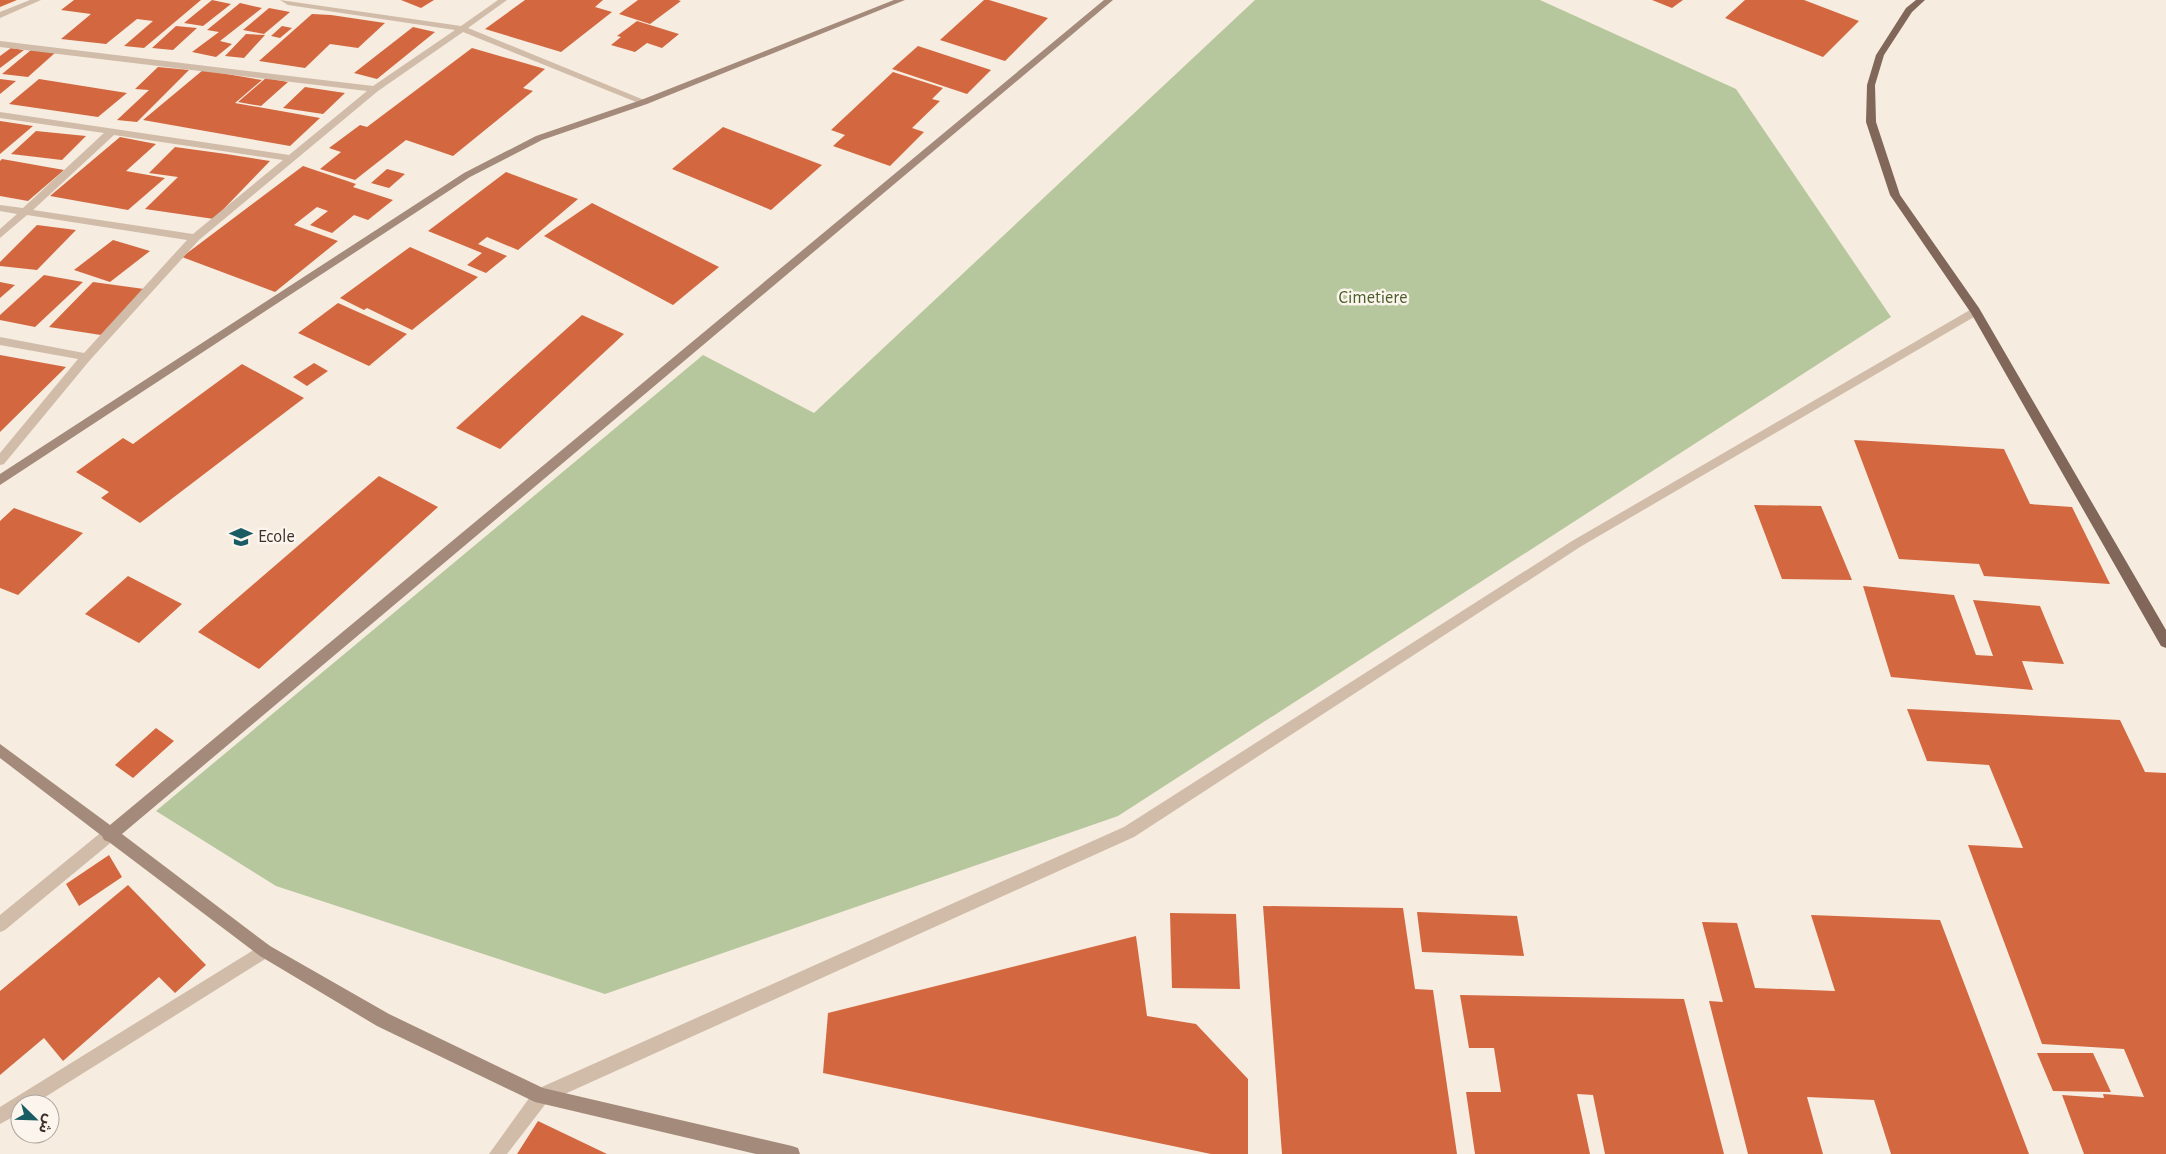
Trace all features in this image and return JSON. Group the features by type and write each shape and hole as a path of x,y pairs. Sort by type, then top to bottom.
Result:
{"main road":[{"path":"0,480 467,175 539,138 644,102 900,0"},
{"path":"1921,0 1909,10 1880,55 1871,85 1871,122 1895,196 1975,311 2166,642"},
{"path":"109,835 1105,1"},
{"path":"0,750 109,835 265,951 383,1020 541,1096 792,1154"}],"street":[{"path":"0,15 37,0"},
{"path":"284,0 288,3 460,28 644,102"},
{"path":"0,461 86,357 195,238 375,89 460,28 503,0"},
{"path":"0,44 375,89"},
{"path":"0,115 290,158"},
{"path":"0,235 110,132"},
{"path":"0,208 195,238"},
{"path":"497,1154 541,1096 1129,832 1576,544 1975,311"},
{"path":"0,341 86,357"},
{"path":"0,925 109,835"},
{"path":"0,1116 265,951"}],"green space":[{"name":"Cimetiere","path":"1255,0 1540,0 1736,89 1891,317 1118,816 605,994 276,886 156,811 703,355 814,413"}],"building":[{"path":"0,0 17,0 0,7"},
{"path":"74,0 201,0 144,48 124,46 153,21 137,19 106,44 61,39 91,14 61,10"},
{"path":"212,0 231,4 203,26 184,23"},
{"path":"401,0 434,0 421,8"},
{"path":"525,0 603,0 595,7 612,12 561,52 485,29"},
{"path":"638,0 681,1 650,24 619,14"},
{"path":"984,0 1048,18 1005,61 940,40"},
{"path":"1652,0 1683,0 1672,8"},
{"path":"1745,0 1804,0 1859,21 1823,57 1725,18"},
{"path":"240,3 262,8 220,41 232,44 216,57 192,52 219,32 207,30"},
{"path":"269,8 290,12 264,34 243,30"},
{"path":"312,14 385,23 358,48 330,44 305,68 259,61"},
{"path":"637,21 679,34 662,48 647,43 635,52 611,45 621,37 617,36"},
{"path":"176,26 197,28 173,50 152,48"},
{"path":"282,26 292,28 280,38 271,36"},
{"path":"413,27 435,32 377,79 354,73"},
{"path":"246,34 265,35 244,58 225,56"},
{"path":"918,46 991,70 967,94 892,69"},
{"path":"11,48 24,50 0,68 0,56"},
{"path":"472,48 545,69 523,88 533,91 453,156 406,140 355,180 320,169 341,152 329,148 360,125 367,127"},
{"path":"31,50 56,52 28,77 2,74"},
{"path":"158,67 189,70 137,122 117,120 149,90 135,89"},
{"path":"203,70 262,80 235,103 320,118 290,146 143,120"},
{"path":"893,72 943,88 932,99 940,101 912,128 924,132 890,166 833,146 845,135 831,130"},
{"path":"266,78 288,82 261,106 238,102"},
{"path":"0,79 16,81 0,94"},
{"path":"39,79 127,93 98,117 9,104"},
{"path":"305,87 345,93 323,114 283,108"},
{"path":"0,121 33,126 0,154"},
{"path":"723,127 822,165 771,210 672,169"},
{"path":"36,131 86,136 62,160 11,154"},
{"path":"120,137 156,144 126,171 165,178 128,210 50,196"},
{"path":"175,147 270,161 214,219 145,209 178,177 149,173"},
{"path":"2,159 64,170 28,201 0,196 0,161"},
{"path":"303,166 356,184 353,187 393,200 368,220 354,215 332,233 310,225 328,211 317,207 294,225 338,241 275,292 182,257"},
{"path":"387,169 405,174 389,188 371,183"},
{"path":"506,172 578,199 518,250 487,237 478,244 507,256 486,273 467,265 482,253 428,231"},
{"path":"592,203 719,267 673,305 544,236"},
{"path":"37,225 76,230 37,270 0,266 0,262"},
{"path":"113,240 150,251 110,282 74,270"},
{"path":"410,247 478,277 412,330 367,308 364,310 340,298"},
{"path":"44,275 83,282 35,327 0,320 0,315"},
{"path":"0,282 15,285 0,298"},
{"path":"93,282 144,289 101,335 49,327"},
{"path":"338,303 407,334 369,366 298,333"},
{"path":"582,315 624,334 500,449 456,428"},
{"path":"0,355 66,367 0,432"},
{"path":"314,363 328,371 307,386 293,377"},
{"path":"242,364 304,398 140,523 101,498 109,492 76,472 123,438 133,444"},
{"path":"1854,440 2004,449 2030,504 2072,507 2110,584 1984,576 1979,564 1899,559"},
{"path":"379,476 438,507 259,669 198,632"},
{"path":"1754,505 1821,506 1852,580 1782,579"},
{"path":"14,508 83,533 18,595 0,588 0,521"},
{"path":"128,576 182,604 139,643 85,614"},
{"path":"1863,586 1954,595 1976,655 1993,656 1973,600 2040,606 2064,664 2022,661 2033,690 1891,677"},
{"path":"1907,709 2120,720 2145,772 2166,773 2166,1154 2084,1154 2062,1095 2104,1098 2103,1094 2144,1097 2124,1049 2042,1044 1968,845 2023,848 1989,765 1927,761"},
{"path":"156,728 174,741 133,778 115,765"},
{"path":"109,855 122,877 79,906 66,884"},
{"path":"128,885 206,965 175,993 159,977 63,1061 44,1038 0,1075 0,991"},
{"path":"1263,906 1403,908 1415,989 1433,990 1457,1154 1282,1154"},
{"path":"1417,912 1517,916 1524,956 1422,952"},
{"path":"1170,913 1236,914 1240,989 1172,988"},
{"path":"1811,915 1940,920 2029,1154 1891,1154 1874,1100 1807,1097 1823,1154 1748,1154 1709,1001 1723,1002 1702,922 1737,923 1755,988 1835,991"},
{"path":"1136,936 1147,1016 1196,1024 1248,1079 1248,1154 1211,1154 823,1073 828,1013"},
{"path":"1460,995 1684,999 1724,1154 1605,1154 1593,1095 1577,1094 1590,1154 1475,1154 1466,1092 1501,1092 1494,1048 1469,1048"},
{"path":"2037,1053 2093,1053 2111,1092 2053,1091"},
{"path":"538,1121 607,1154 517,1154"}],"place":[{"name":"Ecole","path":"241,537"}]}
